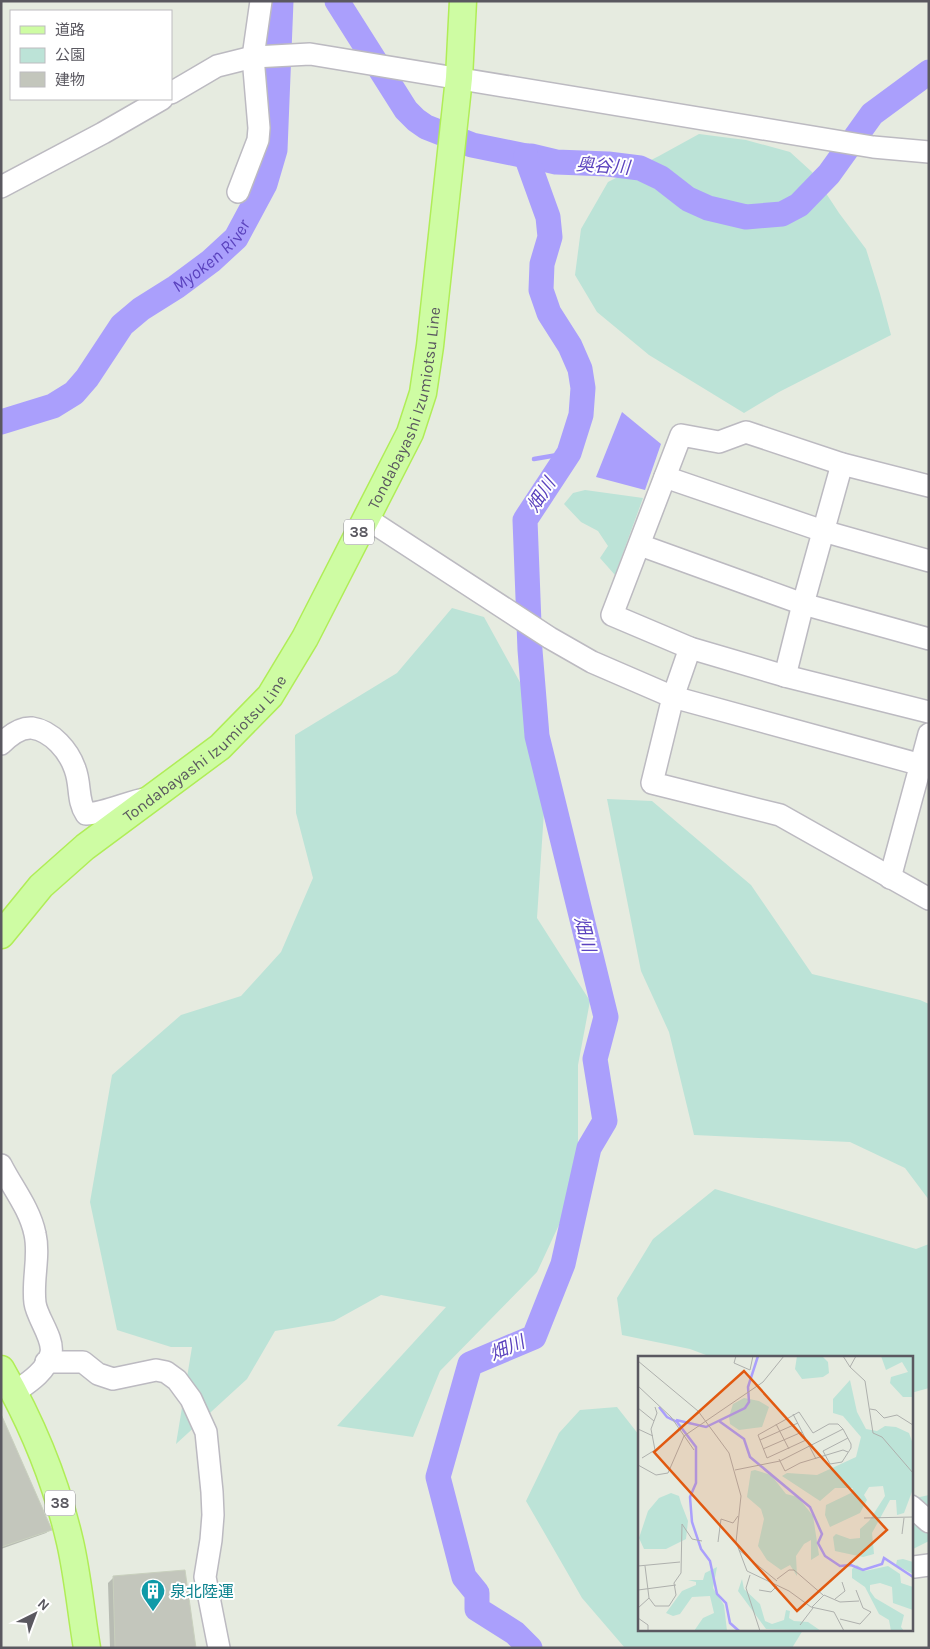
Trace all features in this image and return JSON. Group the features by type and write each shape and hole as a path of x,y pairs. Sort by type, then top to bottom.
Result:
{"main road":[{"name":"Tondabayashi Izumiotsu Line","path":"1,935 41,886 85,846 220,746 270,696 305,638 410,433 423,393 430,346 459,78 463,1"},
{"name":"38","path":"1,1369 12,1400 34,1432 57,1493 70,1544 87,1648"}],"street":[{"path":"238,192 258,140 259,128 253,57 260,1"},
{"path":"172,92 217,66 253,57 310,54 872,147 929,152"},
{"path":"1,187 103,133 160,100"},
{"path":"929,486 842,464 746,432 719,442 681,435 612,615 690,648 785,676 929,712"},
{"path":"785,676 842,464"},
{"path":"665,477 823,531 929,561"},
{"path":"366,518 550,638 592,662 673,697 925,766"},
{"path":"640,545 803,604 929,639"},
{"path":"690,648 673,697 652,783 780,815 929,899"},
{"path":"1,744 8,737 19,731 31,728 45,733 59,742 69,755 76,770 82,807 86,814 96,813 131,801 150,798"},
{"path":"890,878 925,766 929,734"},
{"path":"1,1165 31,1220 35,1234 37,1254 35,1301 38,1314 50,1342 51,1353 33,1379 12,1400"},
{"path":"46,1362 83,1362 98,1374 113,1379 156,1370 166,1372 176,1380 191,1399 206,1432 213,1515 205,1577 219,1648"},
{"path":"912,1507 929,1522"}],"green space":[{"path":"699,134 746,140 790,152 812,172 866,249 891,335 779,392 744,413 649,355 597,312 575,275 581,229 608,182"},
{"path":"585,490 643,498 615,575 600,558 608,546 598,531 581,522 564,504 573,493"},
{"path":"452,608 484,617 549,735 537,918 590,1001 578,1065 578,1184 537,1272 440,1371 413,1437 337,1426 446,1307 381,1295 334,1321 275,1331 247,1379 176,1444 192,1347 171,1347 117,1330 90,1202 112,1075 181,1015 241,996 281,952 313,878 296,813 295,735 397,673"},
{"path":"607,799 652,801 751,885 812,974 920,1000 929,1004 929,1200 905,1168 850,1142 694,1135 669,1032 641,971"},
{"path":"715,1189 916,1249 929,1244 929,1388 912,1393 912,1356 709,1356 690,1349 622,1335 617,1298 653,1239"},
{"path":"617,1407 638,1434 638,1632 802,1632 792,1648 625,1648 582,1598 526,1501 559,1433 580,1410"},
{"path":"929,1495 929,1541 912,1550 912,1499"}],"shaded area":[{"path":"622,412 661,444 645,490 596,477"}],"building":[{"path":"1,1414 52,1530 1,1547"},
{"name":"泉北陸運","path":"185,1570 196,1648 115,1648 113,1576"}],"waterway":[{"name":"Myoken River","path":"1,422 53,406 74,393 87,378 122,325 141,309 176,287 211,261 236,238 265,184 275,150 281,1"},
{"name":"奥谷川","path":"337,1 406,110 426,127 472,145 556,162 608,164 640,168 661,178 688,199 708,208 746,217 782,214 799,205 829,174 872,114 929,72"},
{"name":"畑川","path":"526,156 548,217 550,237 542,264 541,290 549,313 570,346 580,369 583,388 581,415 569,453 525,520 530,650 537,736 606,1017 595,1059 605,1121 589,1148 563,1264 534,1337 470,1364 438,1477 464,1577 477,1593 477,1609 515,1633 530,1648"},
{"path":"534,459 569,453"}],"place":[{"name":"泉北陸運","path":"153,1612"}]}
